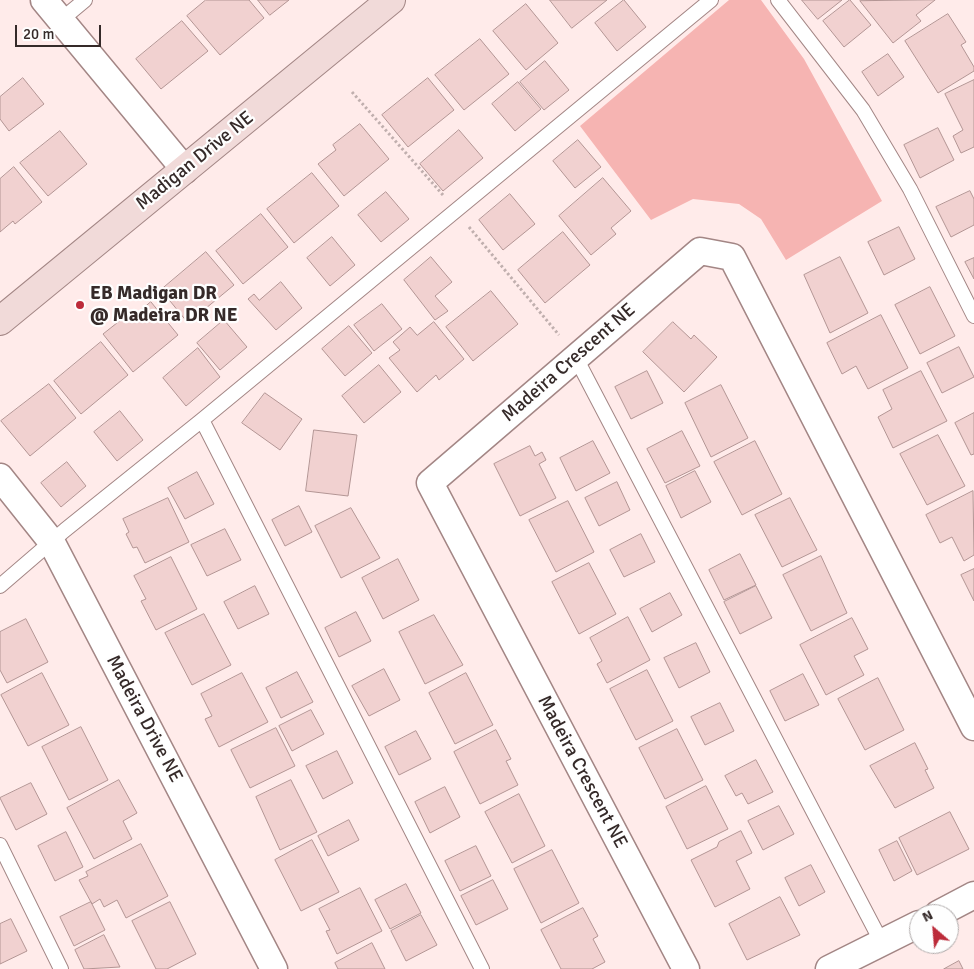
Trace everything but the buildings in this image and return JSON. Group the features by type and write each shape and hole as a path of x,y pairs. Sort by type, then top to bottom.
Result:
{"street":[{"path":"44,0 185,170"},
{"name":"Madigan Drive NE","path":"0,321 390,0"},
{"name":"Madeira Crescent NE","path":"686,969 430,483 700,251 732,258 974,727"},
{"name":"Madeira Drive NE","path":"0,477 51,541 274,969"},
{"path":"957,904 974,895"},
{"path":"829,969 909,929"}],"lane":[{"path":"61,20 85,0"},
{"path":"0,586 51,541 202,420 711,0"},
{"path":"778,0 863,110 910,189 974,316"},
{"path":"576,358 882,944"},
{"path":"202,420 482,969"},
{"path":"0,844 61,969"}],"shaded area":[{"path":"729,0 761,0 804,59 882,201 786,260 761,219 739,204 693,199 651,220 580,126"}],"place":[{"name":"EB Madigan DR @ Madeira DR NE","path":"80,305"}]}
